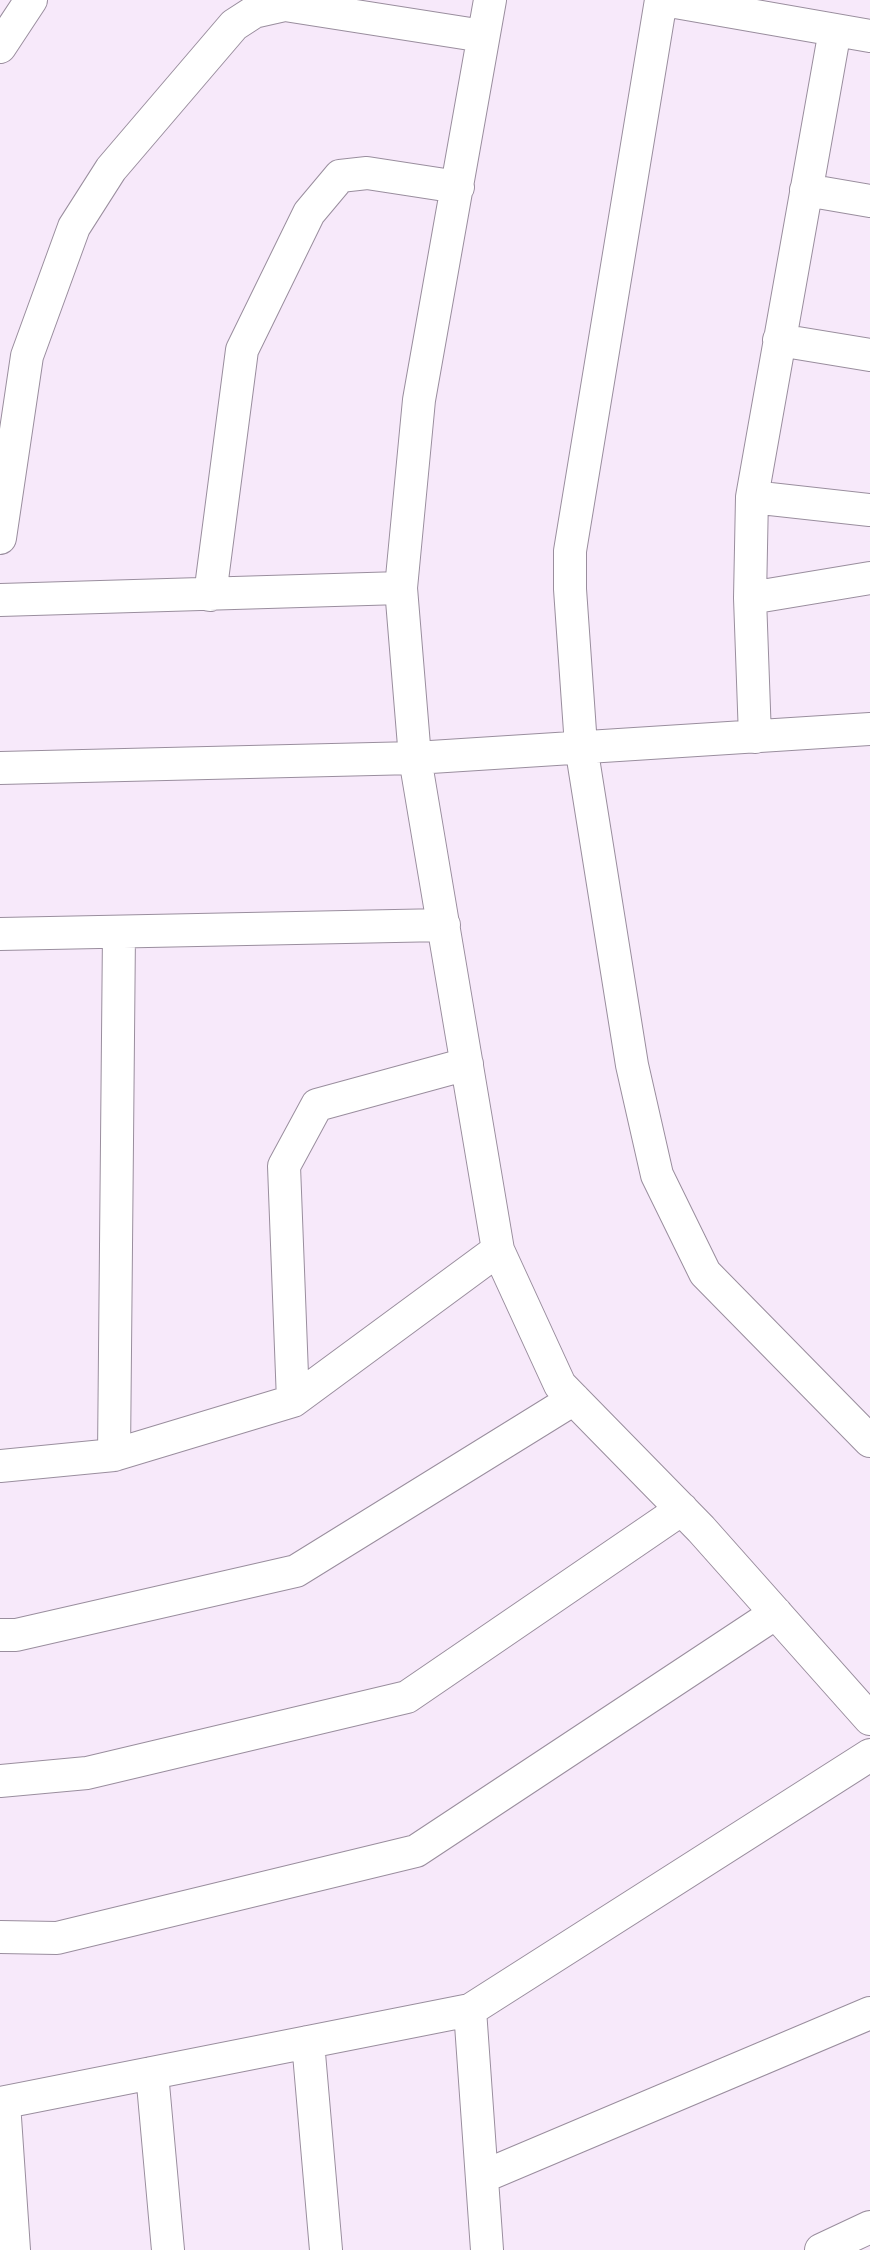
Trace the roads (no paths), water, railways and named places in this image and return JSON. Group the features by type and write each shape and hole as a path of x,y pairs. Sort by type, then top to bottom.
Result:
{"street":[{"path":"0,47 31,0"},
{"path":"490,0 419,400 401,588 415,758 498,1250 560,1385 682,1509 870,1719"},
{"path":"870,36 662,0 570,551 570,589 581,746 632,1065 657,1175 705,1273 870,1441"},
{"path":"0,538 27,356 74,227 111,169 234,25 254,12 285,4 483,36"},
{"path":"754,737 750,598 752,497 836,30"},
{"path":"210,595 242,350 309,213 340,176 367,173 458,187"},
{"path":"806,190 870,201"},
{"path":"779,339 870,355"},
{"path":"752,497 870,510"},
{"path":"750,598 870,578"},
{"path":"0,600 401,588"},
{"path":"0,768 415,758 870,729"},
{"path":"0,934 444,925"},
{"path":"114,1455 119,932"},
{"path":"293,1401 284,1166 317,1105 467,1064"},
{"path":"0,1466 114,1455 293,1401 498,1250"},
{"path":"0,1635 16,1635 296,1571 574,1400"},
{"path":"0,1781 87,1773 407,1696 682,1509"},
{"path":"0,1937 57,1938 416,1851 776,1613"},
{"path":"14,2250 2,2103 470,2010 870,1755"},
{"path":"470,2010 487,2250"},
{"path":"482,2177 870,2013"},
{"path":"308,2042 326,2250"},
{"path":"152,2073 168,2250"},
{"path":"820,2250 870,2227"}]}
